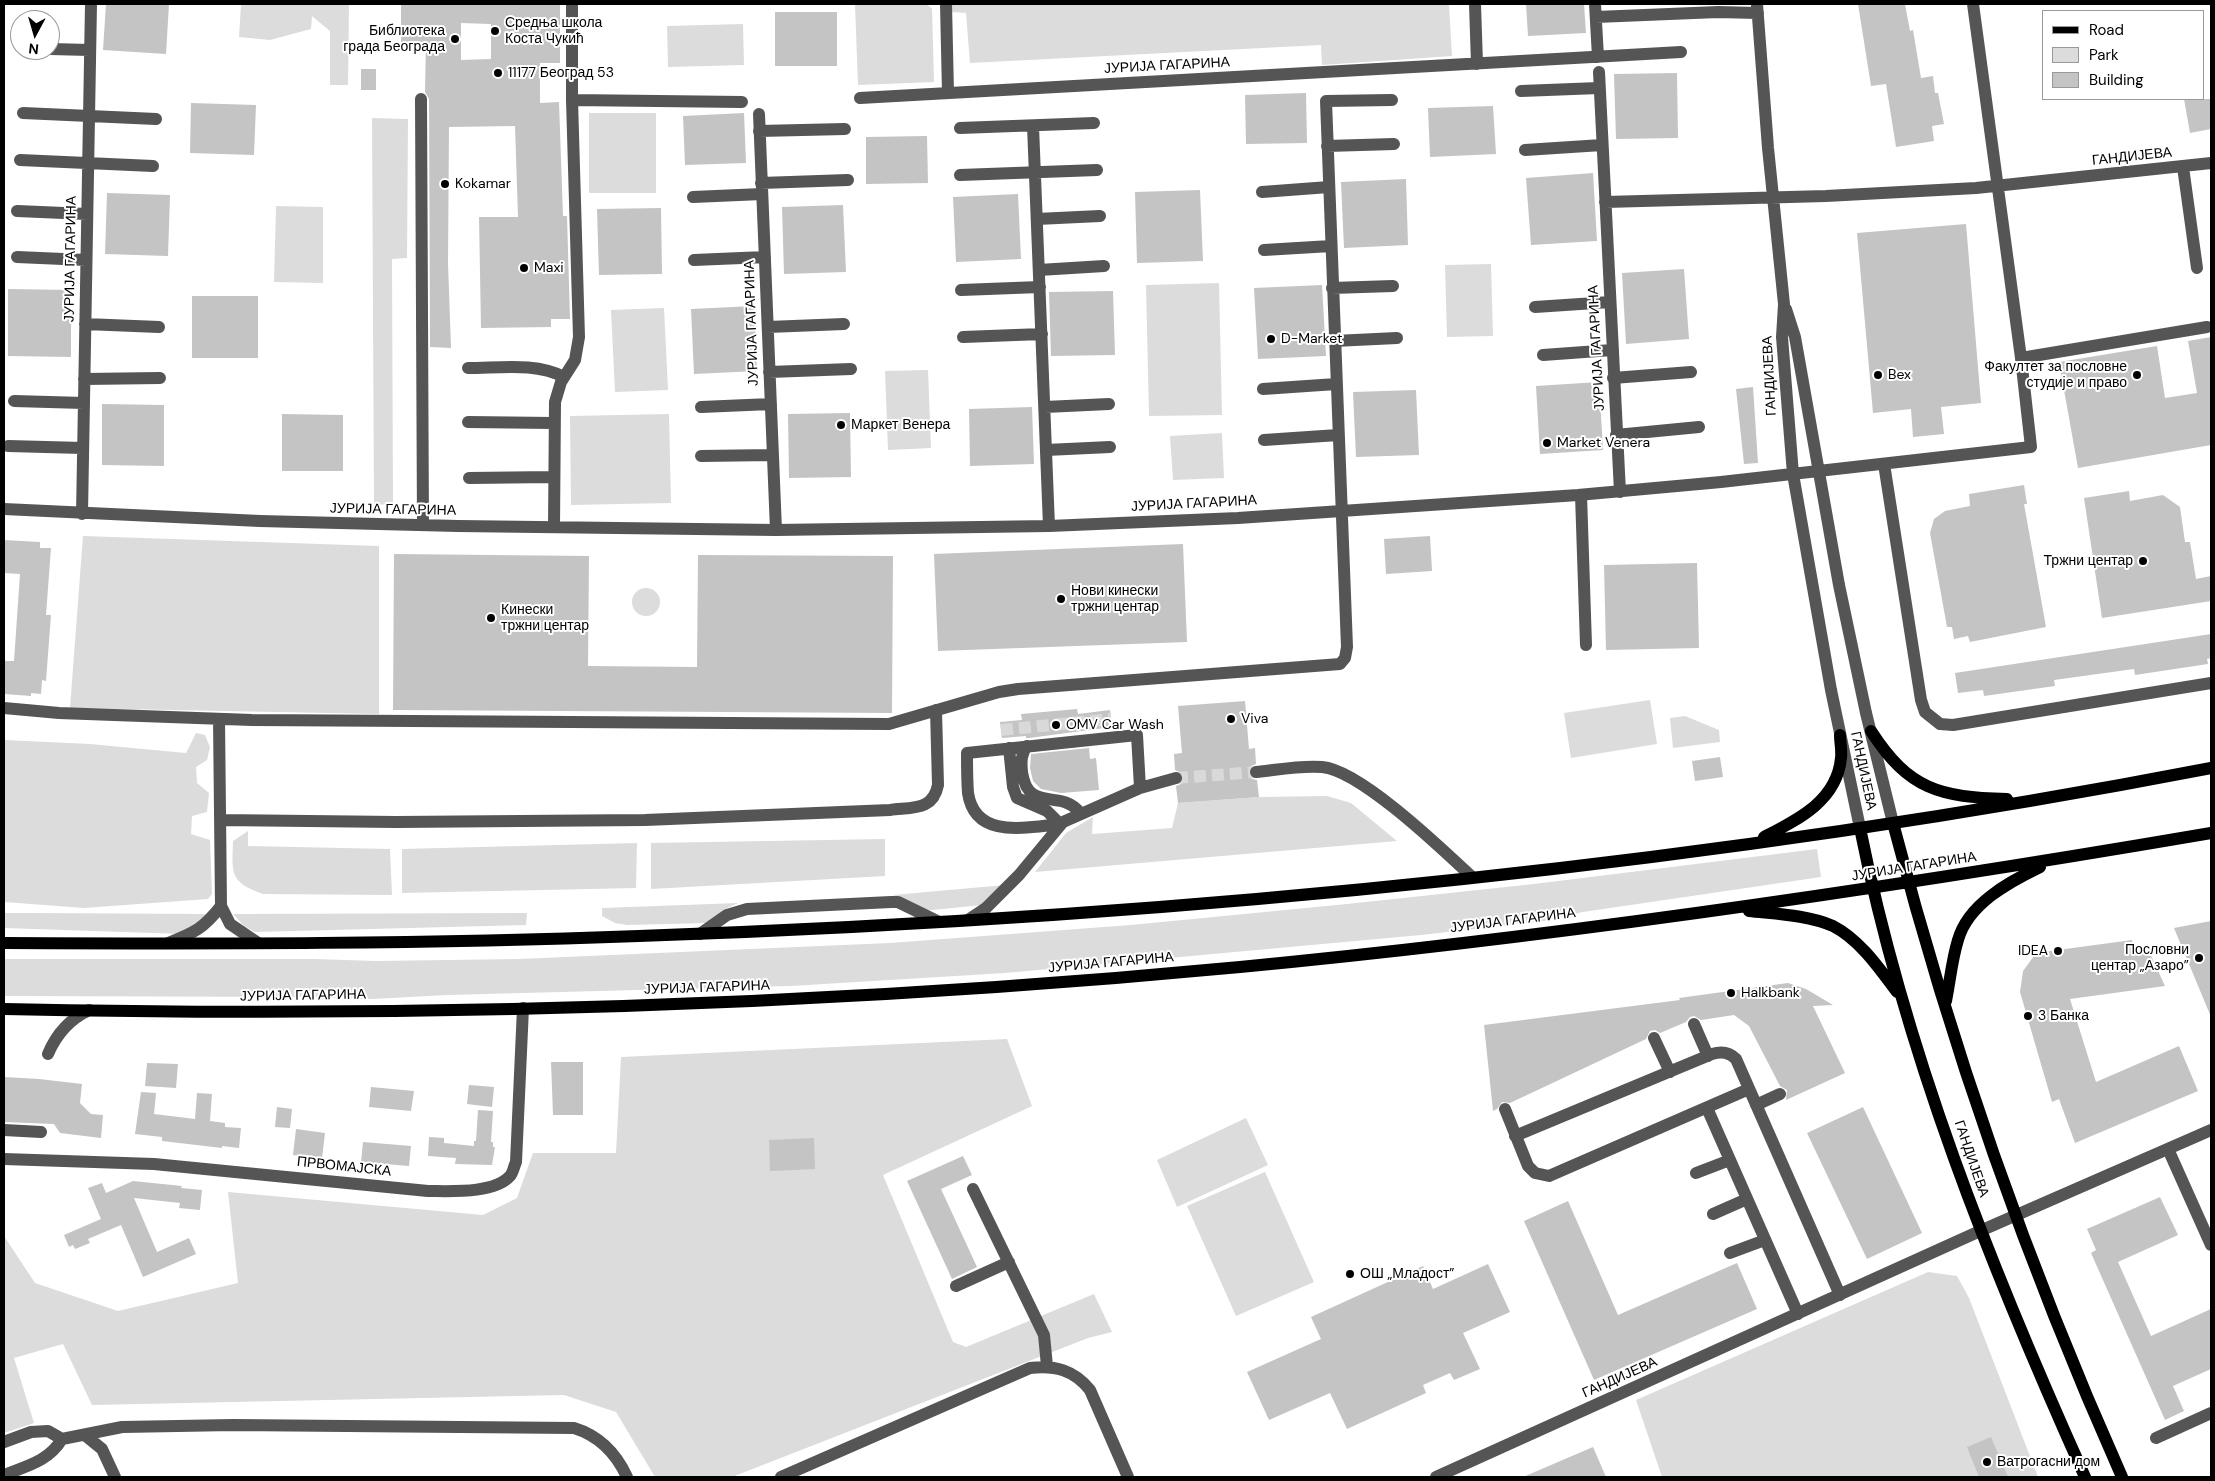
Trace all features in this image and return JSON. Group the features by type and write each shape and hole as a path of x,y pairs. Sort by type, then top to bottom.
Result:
{"main road":[{"path":"1871,731 1885,753 1899,768 1914,780 1935,790 1964,796 2035,800"},
{"path":"1755,842 1805,815 1825,797 1841,759 1840,735"},
{"path":"4,943 394,942 700,934 939,922 1208,902 1472,877 1860,828 2035,800 2211,768"},
{"name":"ГАНДИЈЕВА","path":"1894,823 1909,884 2015,1216 2060,1333 2122,1477"},
{"name":"ГАНДИЈЕВА","path":"1860,828 1880,925 1928,1080 1980,1231 2029,1350 2085,1477"},
{"name":"ЈУРИЈА ГАГАРИНА","path":"4,1008 218,1012 678,1005 1079,981 1242,967 1542,934 1909,884 2211,833"},
{"path":"1946,1004 1958,939 1964,924 1994,894 2013,880 2051,861"},
{"path":"1735,908 1800,918 1832,926 1848,936 1875,962 1904,1001"}],"street":[{"name":"ЈУРИЈА ГАГАРИНА","path":"82,514 91,4"},
{"path":"554,527 555,402 564,377 575,360 578,337 572,100 572,4"},
{"path":"946,4 948,93"},
{"path":"1475,4 1476,64"},
{"path":"1973,4 2021,358 2207,327"},
{"path":"1598,57 1595,10 1718,12 1757,8"},
{"name":"ГАНДИЈЕВА","path":"1757,8 1784,304 1782,337 1793,474 1840,735 1860,828"},
{"path":"60,49 90,50"},
{"name":"ЈУРИЈА ГАГАРИНА","path":"860,98 1681,52"},
{"name":"ЈУРИЈА ГАГАРИНА","path":"1599,72 1620,492"},
{"path":"1521,91 1599,88"},
{"path":"421,99 423,525"},
{"path":"572,100 742,102"},
{"path":"4,708 219,719 889,724 999,692 1018,689 1222,672 1334,666 1340,664 1345,658 1347,647 1340,510 1326,101 1392,100"},
{"path":"23,113 156,119"},
{"name":"ЈУРИЈА ГАГАРИНА","path":"759,114 776,530"},
{"path":"960,128 1094,123"},
{"path":"1034,126 1049,526"},
{"path":"759,131 845,129"},
{"path":"1327,146 1394,144"},
{"path":"1525,150 1602,146"},
{"path":"20,160 154,166"},
{"name":"ГАНДИЈЕВА","path":"1773,198 1997,187 2211,163"},
{"path":"2183,167 2197,268"},
{"path":"960,175 1097,170"},
{"path":"693,197 848,180"},
{"path":"1262,192 1329,187"},
{"path":"1605,202 1773,198"},
{"path":"17,211 87,214"},
{"path":"1037,219 1100,216"},
{"path":"1264,250 1331,246"},
{"path":"16,257 86,260"},
{"path":"694,260 765,257"},
{"path":"1039,270 1104,266"},
{"path":"1332,288 1393,286"},
{"path":"962,290 1040,287"},
{"path":"1535,307 1610,302"},
{"name":"ГАНДИЈЕВА","path":"1784,304 1795,337 1839,585 1871,731 1894,823"},
{"path":"85,324 159,327"},
{"path":"768,327 844,324"},
{"path":"963,337 1042,334"},
{"path":"1334,341 1397,338"},
{"path":"1543,355 1612,350"},
{"name":"ЈУРИЈА ГАГАРИНА","path":"4,509 82,514 423,525 776,530 1049,526 1229,518 1581,495 1793,474 2031,447 2021,358"},
{"path":"468,368 540,369 552,371 564,377"},
{"path":"770,372 851,369"},
{"path":"1613,378 1691,372"},
{"path":"84,379 160,378"},
{"path":"1263,388 1336,384"},
{"path":"14,401 84,403"},
{"path":"701,407 771,404"},
{"path":"1045,407 1109,404"},
{"path":"468,422 554,423"},
{"path":"1616,435 1699,428"},
{"path":"1264,440 1338,435"},
{"path":"8,446 83,448"},
{"path":"1046,450 1110,447"},
{"path":"701,456 773,455"},
{"path":"1884,464 1921,700 1925,712 1940,724 1962,723 2211,683"},
{"path":"470,478 553,477"},
{"path":"1581,495 1586,645"},
{"path":"220,820 396,822 645,820 880,811 918,806 930,803 936,795 938,785 936,710"},
{"path":"219,719 221,906 230,924 258,943"},
{"path":"1060,824 1003,828 993,826 982,819 974,809 968,792 967,753 1137,735 1140,788"},
{"path":"1027,746 1023,751 1021,762 1027,790 1036,797 1070,805 1080,813"},
{"path":"1009,748 1014,794 1024,802 1047,811 1060,824"},
{"path":"1256,772 1321,767 1338,771 1355,779 1429,838 1472,877"},
{"path":"968,920 986,908 1019,875 1060,824 1080,813 1140,788 1176,778"},
{"path":"700,934 727,915 747,909 898,902 939,922"},
{"path":"168,943 194,934 208,923 221,906"},
{"name":"ПРВОМАЈСКА","path":"4,1159 154,1164 428,1191 491,1187 502,1183 511,1175 516,1162 523,1008"},
{"path":"48,1054 54,1041 66,1027 80,1014 89,1010"},
{"path":"1694,1024 1708,1056"},
{"path":"1654,1038 1670,1072"},
{"path":"1515,1136 1708,1056 1721,1052 1733,1056 1749,1088 1840,1296"},
{"path":"1504,1110 1528,1166 1535,1173 1549,1176 1749,1088"},
{"path":"1756,1105 1780,1094"},
{"path":"1707,1108 1798,1314"},
{"path":"4,1130 41,1132"},
{"path":"2015,1216 2211,1130"},
{"path":"2168,1149 2211,1245"},
{"path":"1696,1173 1730,1160"},
{"path":"973,1189 1044,1335 1047,1366"},
{"path":"1712,1214 1747,1199"},
{"name":"ГАНДИЈЕВА","path":"1436,1477 2015,1216"},
{"path":"1730,1253 1765,1240"},
{"path":"956,1286 1009,1262"},
{"path":"782,1477 1030,1368 1047,1366 1067,1370 1082,1379 1090,1390 1128,1477"},
{"path":"2156,1438 2211,1414"},
{"path":"4,1442 31,1432 48,1431 62,1439 86,1436 103,1430 122,1427 233,1425 574,1428 590,1433 602,1442 612,1453 627,1477"},
{"path":"86,1436 102,1449 115,1477"},
{"path":"4,1475 42,1461 56,1450 62,1439"}],"green space":[{"path":"241,4 349,4 348,85 330,85 330,31 312,16 311,29 270,40 239,37"},
{"path":"855,4 927,4 932,9 934,82 858,85"},
{"path":"948,4 1449,4 1452,56 1322,65 1321,45 970,63 966,13 950,12"},
{"path":"743,24 744,65 668,67 667,26"},
{"path":"589,113 656,113 656,193 589,193"},
{"path":"372,118 408,119 407,258 392,259 393,504 374,505"},
{"path":"276,206 323,207 323,283 274,282"},
{"path":"1491,264 1493,336 1447,337 1445,265"},
{"path":"1219,283 1222,415 1149,416 1146,285"},
{"path":"664,308 668,390 615,392 611,310"},
{"path":"928,370 931,448 888,450 885,371"},
{"path":"669,414 671,503 571,505 570,416"},
{"path":"1222,433 1224,478 1173,480 1170,436"},
{"path":"83,536 379,546 379,714 70,708"},
{"path":"646,588 656,592 660,602 656,612 646,616 636,612 632,602 636,592"},
{"path":"1650,700 1657,744 1571,758 1564,713"},
{"path":"1685,716 1719,730 1720,742 1673,748 1670,718"},
{"path":"196,733 205,735 210,747 207,760 196,767 197,783 209,793 207,812 192,816 191,834 210,840 212,894 208,899 84,908 4,902 4,740 90,744 186,753"},
{"path":"1327,796 1351,803 1397,841 1035,872 1066,833 1093,817 1092,834 1172,828 1178,803 1259,797"},
{"path":"248,831 248,846 390,849 392,895 263,894 252,890 238,880 232,861 233,841"},
{"path":"885,839 885,876 651,889 651,843"},
{"path":"637,843 636,888 402,893 402,849"},
{"path":"1817,849 1821,877 1583,912 1544,921 1421,935 1005,973 791,986 447,995 372,999 320,997 4,996 4,959 314,959 375,961 519,959 890,943 1131,925 1347,904 1534,884"},
{"path":"1005,885 982,905 923,911 893,895"},
{"path":"738,903 723,910 707,923 627,925 615,923 602,916 602,908"},
{"path":"4,913 207,914 182,934 4,928"},
{"path":"527,913 526,925 255,932 244,926 233,914"},
{"path":"1007,1039 1032,1106 883,1175 953,1342 966,1347 1094,1294 1112,1332 1088,1338 732,1477 655,1477 616,1412 564,1395 92,1405 63,1344 14,1358 34,1423 4,1433 4,1236 35,1283 118,1311 238,1283 228,1192 483,1215 517,1198 533,1153 616,1153 621,1057"},
{"path":"1246,1118 1268,1165 1177,1207 1157,1160"},
{"path":"1265,1172 1314,1282 1236,1316 1187,1206"},
{"path":"1928,1272 1957,1276 1969,1298 2038,1477 1662,1477 1636,1400"}],"building":[{"path":"106,4 169,4 166,54 103,50"},
{"path":"401,4 560,4 560,63 540,63 540,103 559,102 563,216 567,216 570,319 551,319 551,327 481,328 479,217 518,217 515,126 449,127 448,263 451,348 430,347 429,99 425,92 426,42 401,42","holes":["461,23 491,24 491,59 461,60"]},
{"path":"1526,4 1584,4 1586,33 1528,36"},
{"path":"1858,4 1905,4 1910,31 1913,30 1921,78 1933,76 1935,93 1938,93 1944,124 1932,126 1934,141 1896,147 1886,84 1871,86"},
{"path":"775,12 837,12 837,66 775,66"},
{"path":"361,69 376,69 376,90 361,90"},
{"path":"1677,73 1678,138 1616,139 1614,74"},
{"path":"1306,93 1307,143 1246,144 1245,95"},
{"path":"2211,99 2211,129 2190,133 2184,100"},
{"path":"191,103 256,105 254,155 190,153"},
{"path":"1493,106 1496,154 1430,157 1428,108"},
{"path":"744,113 746,163 685,165 683,116"},
{"path":"927,136 928,183 866,184 866,137"},
{"path":"1593,173 1597,241 1531,245 1526,178"},
{"path":"1406,179 1408,245 1344,248 1341,182"},
{"path":"1200,190 1203,261 1137,263 1135,192"},
{"path":"107,193 170,195 168,256 105,254"},
{"path":"1018,194 1021,259 956,262 953,197"},
{"path":"843,205 846,272 784,274 782,207"},
{"path":"661,208 662,274 599,275 597,209"},
{"path":"1966,224 1981,403 1941,407 1944,434 1913,437 1911,409 1873,413 1857,233"},
{"path":"1684,269 1689,339 1626,344 1622,273"},
{"path":"1322,285 1326,356 1258,359 1254,288"},
{"path":"8,289 71,290 71,357 8,356"},
{"path":"1113,291 1115,355 1051,356 1049,292"},
{"path":"192,296 258,296 258,358 192,358"},
{"path":"754,306 757,371 694,374 691,309"},
{"path":"2211,337 2211,445 2078,468 2059,362 2157,346 2165,398 2197,393 2188,341"},
{"path":"1599,382 1603,450 1540,454 1536,386"},
{"path":"1753,387 1758,463 1744,464 1736,389"},
{"path":"1416,390 1419,455 1356,457 1353,392"},
{"path":"102,404 164,405 164,466 102,465"},
{"path":"1032,407 1034,464 970,466 969,409"},
{"path":"850,413 851,477 789,478 788,414"},
{"path":"282,414 343,415 343,471 282,471"},
{"path":"2024,485 2027,504 2024,504 2046,627 1970,642 1968,636 1954,639 1952,627 1947,627 1930,533 1934,519 1945,511 1970,506 1969,494"},
{"name":"Тржни центар","path":"2129,491 2130,501 2163,495 2180,507 2185,542 2190,542 2196,579 2211,576 2211,601 2102,618 2084,498"},
{"path":"1430,536 1432,571 1386,574 1384,539"},
{"path":"4,540 40,542 40,548 51,548 46,615 51,615 46,681 42,680 41,694 31,693 31,696 4,694 4,661 14,661 20,574 4,573"},
{"name":"Нови кинески тржни центар","path":"1183,544 1187,642 938,651 934,554"},
{"path":"394,554 589,556 588,666 697,667 698,555 893,556 892,713 393,710"},
{"path":"1697,563 1699,648 1606,650 1604,565"},
{"path":"2211,634 2211,658 2207,659 2208,664 2135,675 2134,669 2054,680 2055,686 1984,696 1983,690 1958,693 1955,673"},
{"path":"1245,701 1249,749 1255,748 1256,764 1251,766 1248,773 1252,779 1257,780 1259,797 1178,803 1176,786 1184,780 1182,773 1175,770 1174,754 1182,753 1178,706"},
{"name":"OMV Car Wash","path":"1077,709 1078,714 1110,710 1112,727 1029,738 1026,738 1026,736 1002,738 1000,722 1022,720 1021,714"},
{"path":"1089,748 1090,759 1096,758 1099,790 1061,793 1041,789 1033,781 1030,768 1031,754"},
{"path":"1720,757 1723,777 1695,781 1692,761"},
{"name":"Пословни центар „Азаро”","path":"2211,921 2211,1017 2174,928"},
{"path":"2132,940 2133,948 2146,945 2165,986 2070,999 2096,1082 2179,1046 2198,1091 2075,1143 2059,1099 2052,1102 2020,992 2023,971 2034,956 2043,952"},
{"path":"1788,983 1806,989 1833,1005 1813,1006 1845,1073 1786,1100 1787,1090 1780,1086 1749,1026 1734,1015 1701,1020 1694,1016 1690,1017 1686,1022 1660,1033 1655,1030 1650,1031 1646,1039 1510,1103 1502,1102 1493,1111 1484,1025 1680,1000 1679,998"},
{"path":"551,1062 583,1062 583,1115 553,1115"},
{"path":"147,1063 178,1064 176,1088 145,1086"},
{"path":"4,1077 82,1084 80,1103 91,1114 103,1115 101,1138 60,1133 54,1124 4,1122"},
{"path":"469,1085 494,1087 492,1107 467,1104"},
{"path":"371,1087 414,1091 411,1111 369,1107"},
{"path":"141,1092 156,1093 154,1114 195,1119 197,1093 212,1094 210,1121 225,1123 225,1127 241,1128 239,1148 222,1146 222,1148 162,1141 162,1137 135,1134"},
{"path":"277,1107 292,1109 290,1128 275,1127"},
{"path":"1863,1107 1922,1233 1867,1259 1807,1133"},
{"path":"478,1110 493,1111 491,1142 493,1142 493,1147 495,1147 492,1165 455,1164 456,1158 428,1156 429,1137 444,1138 444,1143 474,1146"},
{"path":"296,1129 325,1133 322,1158 293,1155"},
{"path":"814,1138 815,1169 770,1171 769,1140"},
{"path":"363,1142 411,1146 409,1166 361,1162"},
{"path":"963,1156 972,1175 941,1189 977,1267 952,1279 907,1181"},
{"path":"133,1181 202,1190 200,1210 179,1208 180,1203 134,1198 157,1252 189,1238 196,1254 143,1277 121,1225 88,1239 90,1243 75,1249 73,1245 69,1247 64,1235 101,1219 88,1188 102,1183 106,1193"},
{"path":"2160,1197 2178,1235 2118,1262 2151,1336 2211,1309 2211,1369 2173,1386 2184,1411 2165,1420 2091,1253 2096,1250 2087,1229"},
{"path":"1568,1201 1618,1315 1737,1263 1757,1309 1594,1380 1524,1221"},
{"path":"1488,1264 1510,1312 1463,1333 1480,1369 1454,1380 1450,1373 1423,1385 1426,1393 1347,1429 1330,1393 1269,1420 1247,1372 1321,1339 1311,1317 1423,1266 1433,1289"},
{"name":"Ватрогасни дом","path":"1991,1437 2008,1477 1979,1477 1967,1447"},
{"path":"1593,1447 1606,1477 1523,1477"}],"tunnel":[{"path":"1001,730 1111,719"},
{"path":"1176,778 1256,772"}],"place":[{"name":"Средња школа Коста Чукић","path":"495,31"},
{"name":"Библиотека града Београда","path":"455,39"},
{"name":"11177 Београд 53","path":"498,73"},
{"name":"Kokamar","path":"445,184"},
{"name":"Maxi","path":"524,268"},
{"name":"D-Market","path":"1271,339"},
{"name":"Bex","path":"1878,375"},
{"name":"Факултет за пословне студије и право","path":"2137,375"},
{"name":"Маркет Венера","path":"841,425"},
{"name":"Market Venera","path":"1547,443"},
{"name":"Тржни центар","path":"2143,561"},
{"name":"Нови кинески тржни центар","path":"1061,599"},
{"name":"Кинески тржни центар","path":"491,618"},
{"name":"Viva","path":"1231,719"},
{"name":"OMV Car Wash","path":"1056,725"},
{"name":"IDEA","path":"2058,951"},
{"name":"Пословни центар „Азаро”","path":"2199,958"},
{"name":"Halkbank","path":"1731,993"},
{"name":"3 Банка","path":"2028,1016"},
{"name":"ОШ „Младост”","path":"1350,1274"},
{"name":"Ватрогасни дом","path":"1987,1462"}]}
